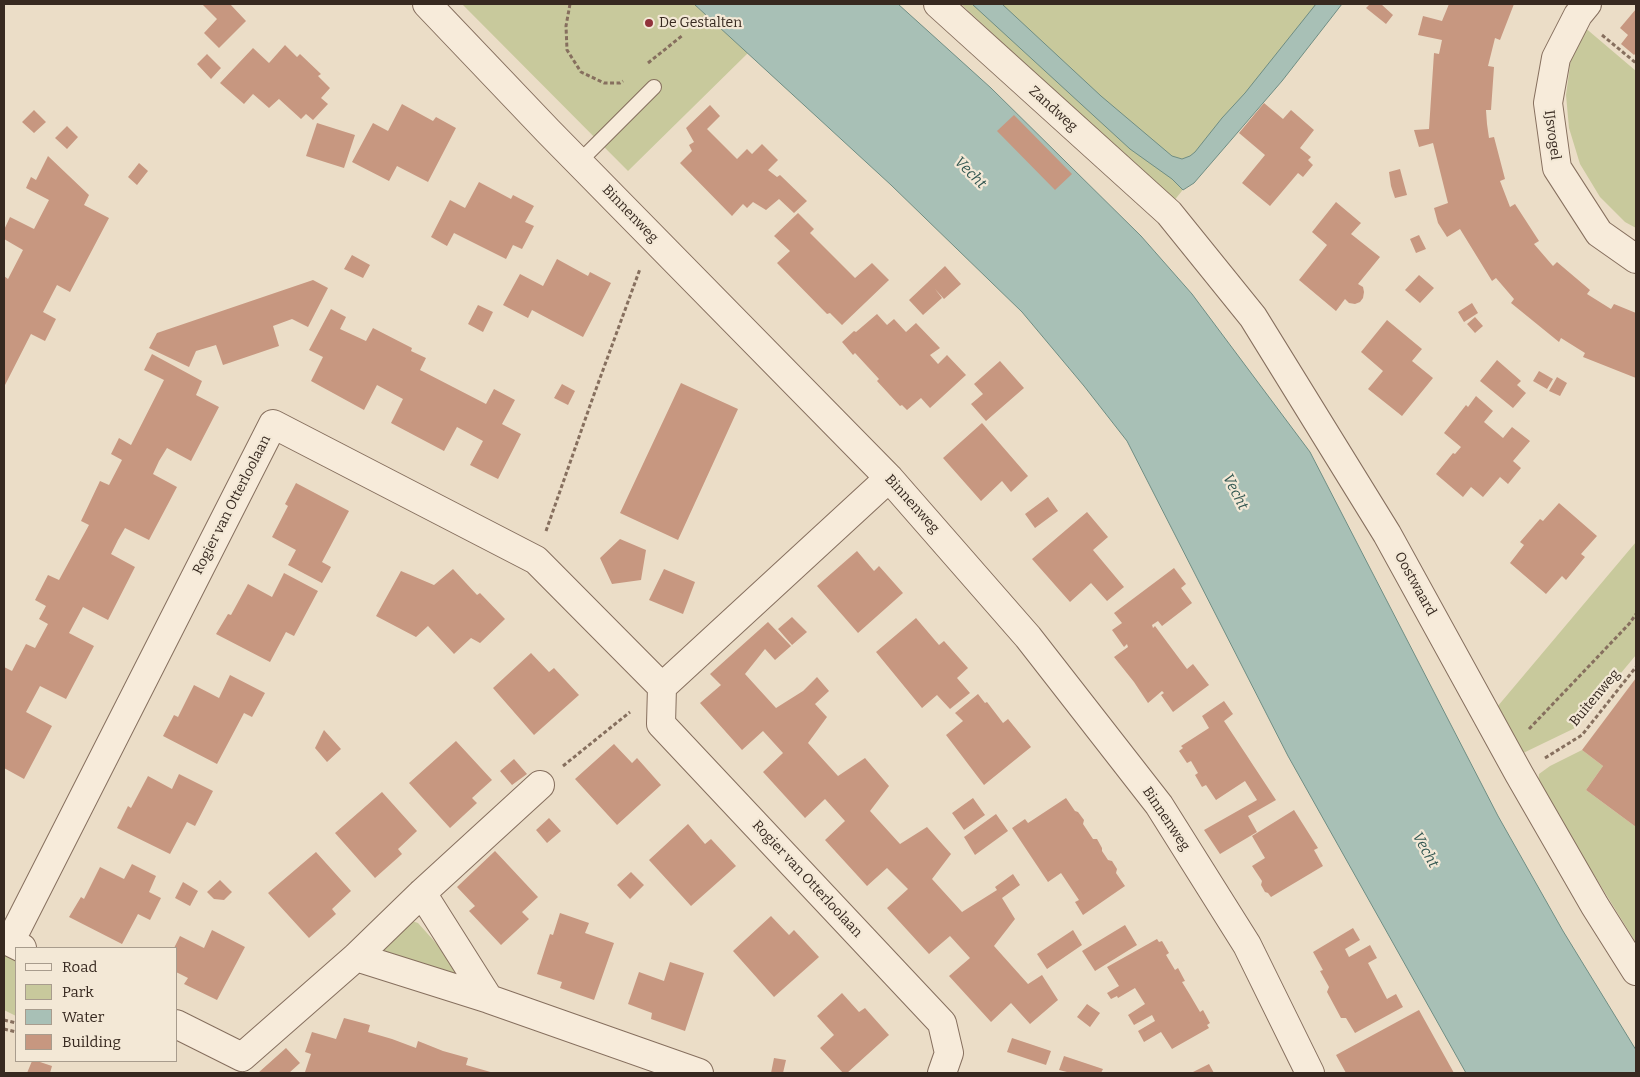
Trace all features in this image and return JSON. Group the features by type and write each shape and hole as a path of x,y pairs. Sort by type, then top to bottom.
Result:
{"street":[{"name":"Binnenweg","path":"426,4 889,478 1028,637 1159,805 1247,945 1310,1073"},
{"name":"Zandweg","path":"938,4 1169,213"},
{"name":"IJsvogel","path":"1583,9 1556,58 1548,103 1557,168 1599,233 1636,259"},
{"name":"Oostwaard","path":"1169,213 1253,317 1387,534 1519,774 1595,906 1636,971"},
{"name":"Rogier van Otterloolaan","path":"20,947 10,942 273,424 536,560 662,686 661,724 942,1023 950,1052 942,1073"},
{"path":"662,686 889,478"},
{"path":"178,1025 242,1057 356,957 422,893 540,785"},
{"path":"422,893 489,999"},
{"path":"356,957 489,999 699,1073"}],"lane":[{"path":"579,162 654,87"}],"path":[{"path":"570,4 566,26 567,50 581,72 604,83 620,83 628,78"},
{"path":"1583,9 1636,63"},
{"path":"642,67 683,35"},
{"path":"536,560 652,236"},
{"path":"1506,748 1524,735 1629,624 1636,614"},
{"name":"Buitenweg","path":"1519,774 1582,735 1636,667"},
{"path":"540,785 662,686"}],"green space":[{"path":"462,4 694,4 748,53 628,171"},
{"path":"961,4 1332,4 1173,202"},
{"path":"1583,26 1636,71 1636,228 1625,222 1600,197 1580,164 1569,128 1566,95 1571,58"},
{"path":"1636,542 1636,655 1575,728 1517,756 1492,713"},
{"path":"1582,750 1603,766 1586,790 1636,827 1636,943 1538,784 1539,774 1550,766"},
{"path":"412,921 418,923 461,971 463,977 380,951"},
{"path":"4,953 15,958 15,1016 4,1010"}],"water":[{"name":"Vecht","path":"694,4 898,4 991,88 1141,236 1192,294 1310,452 1498,816 1563,931 1636,1050 1636,1073 1466,1073 1288,756 1127,441 1022,312 891,185"},
{"path":"972,4 1002,4 1101,96 1172,156 1182,159 1195,152 1316,4 1342,4 1282,81 1194,183 1183,190 1172,179 1130,149"}],"building":[{"path":"202,4 230,4 246,21 219,48 204,33 217,19"},
{"path":"1370,4 1381,4 1393,15 1386,24 1366,8"},
{"path":"1449,4 1514,4 1500,40 1495,38 1488,66 1494,67 1491,110 1486,110 1487,124 1489,138 1494,137 1505,179 1500,181 1510,207 1515,204 1539,241 1534,244 1553,266 1557,262 1590,290 1587,294 1611,309 1614,304 1636,313 1636,378 1583,357 1585,353 1561,338 1559,342 1511,303 1514,299 1496,278 1492,281 1460,229 1447,237 1438,223 1434,208 1448,203 1433,143 1419,147 1414,130 1429,129 1434,53 1439,54 1442,40 1418,35 1423,16 1442,21"},
{"path":"1636,9 1636,53 1634,55 1621,44 1628,35 1620,28"},
{"path":"285,45 297,57 300,54 321,74 318,76 330,88 321,98 328,104 313,120 306,114 301,119 280,98 269,108 253,94 244,104 220,83 253,48 269,63"},
{"path":"207,54 221,68 211,79 197,64"},
{"path":"1264,103 1283,119 1291,110 1314,130 1300,148 1311,157 1308,160 1313,165 1303,177 1298,173 1270,206 1242,183 1265,155 1239,133"},
{"path":"402,104 433,121 436,117 456,128 428,182 397,166 389,181 352,162 373,123 388,131"},
{"path":"710,105 720,116 707,129 737,159 747,149 752,154 762,144 778,160 768,170 777,177 780,175 807,201 794,213 779,199 766,210 753,202 747,208 743,204 732,216 680,163 692,151 689,145 694,142 686,128"},
{"path":"34,110 46,122 34,133 22,122"},
{"path":"1014,115 1072,174 1055,190 997,131"},
{"path":"317,123 355,135 344,168 306,156"},
{"path":"67,126 78,137 67,149 55,138"},
{"path":"48,156 89,195 84,205 109,218 70,292 57,285 43,312 56,319 45,341 31,334 4,387 4,276 8,279 23,250 4,239 4,230 10,217 34,229 49,200 26,188 31,177 36,180"},
{"path":"139,163 148,171 137,185 128,177"},
{"path":"1400,169 1407,195 1395,198 1389,172"},
{"path":"479,182 511,199 513,195 534,206 525,222 534,226 522,249 513,245 506,259 454,233 447,246 431,237 450,200 465,208"},
{"path":"1336,202 1361,223 1351,234 1380,257 1358,284 1363,287 1364,292 1360,302 1355,304 1349,303 1345,299 1336,311 1299,280 1327,245 1312,232"},
{"path":"798,213 814,229 810,233 855,278 872,263 889,280 842,325 830,313 827,314 777,263 790,251 774,236"},
{"path":"1419,235 1426,249 1416,253 1410,239"},
{"path":"352,255 370,265 363,278 344,269"},
{"path":"557,259 588,276 590,272 611,283 583,337 532,310 528,318 503,305 520,274 543,286"},
{"path":"945,266 961,284 944,299 935,289 942,298 923,315 909,300"},
{"path":"1419,275 1434,288 1420,303 1405,290"},
{"path":"313,280 328,288 308,327 292,319 273,326 279,346 223,365 216,345 196,351 189,367 149,348 157,333"},
{"path":"1472,303 1478,313 1464,322 1458,312"},
{"path":"478,305 493,312 483,332 468,324"},
{"path":"331,309 346,317 340,329 366,341 373,328 412,348 411,351 426,358 420,370 486,404 494,389 515,400 502,424 521,434 498,479 470,465 483,441 457,427 444,451 391,423 403,399 377,385 364,410 311,381 323,357 309,350"},
{"path":"877,314 887,325 894,319 906,332 916,323 940,348 930,355 938,364 947,355 966,375 930,408 921,398 907,410 902,405 900,406 877,381 879,379 842,342"},
{"path":"1475,317 1483,326 1475,333 1467,324"},
{"path":"1387,320 1422,349 1412,361 1433,378 1402,416 1368,389 1383,371 1361,352"},
{"path":"152,354 202,381 196,395 219,407 191,461 167,448 159,461 153,474 177,487 149,540 125,528 118,540 111,554 135,567 108,620 83,607 69,633 94,646 66,699 40,686 26,712 52,726 24,779 4,768 4,667 12,671 26,644 35,648 48,624 39,619 46,606 35,600 48,575 59,580 89,525 81,521 100,481 109,485 122,460 111,454 119,438 131,445 164,380 144,370"},
{"path":"1497,360 1521,381 1517,385 1526,393 1513,408 1480,381"},
{"path":"1000,361 1024,388 986,421 971,404 983,394 974,384"},
{"path":"1539,371 1553,379 1547,389 1533,381"},
{"path":"1557,377 1567,383 1560,396 1549,391"},
{"path":"681,383 738,409 678,540 620,513"},
{"path":"562,384 575,391 568,405 554,398"},
{"path":"1476,396 1493,411 1484,422 1503,438 1512,427 1530,441 1513,461 1521,468 1508,484 1500,477 1483,497 1471,487 1463,497 1436,474 1453,453 1455,454 1461,447 1444,433 1466,405 1468,407"},
{"path":"982,423 1028,476 1011,492 1002,481 981,501 943,458"},
{"path":"296,483 349,511 322,562 331,567 322,583 288,565 296,550 272,537 288,506 285,504"},
{"path":"1048,497 1058,511 1035,528 1025,514"},
{"path":"1559,503 1597,536 1581,554 1585,557 1566,580 1562,576 1546,594 1510,563 1524,545 1520,542 1540,519 1543,521"},
{"path":"1087,512 1108,537 1093,550 1124,587 1107,601 1091,583 1070,602 1032,559"},
{"path":"620,539 646,550 641,580 612,584 600,558"},
{"path":"857,551 874,571 879,566 903,593 858,633 817,586"},
{"path":"1174,568 1186,584 1181,588 1192,603 1162,626 1158,621 1152,625 1153,628 1155,626 1187,669 1193,664 1209,685 1173,712 1161,695 1164,693 1162,691 1148,703 1114,657 1128,647 1127,644 1124,647 1112,630 1122,623 1114,613"},
{"path":"453,569 477,595 480,593 505,619 480,643 471,638 454,654 428,626 416,637 376,616 401,571 434,585"},
{"path":"664,569 695,582 683,614 649,600"},
{"path":"284,573 318,591 294,636 286,632 270,662 216,634 228,614 231,615 248,584 272,597"},
{"path":"792,617 807,632 792,645 778,629"},
{"path":"916,618 939,645 944,641 968,668 957,678 970,693 950,709 937,695 922,708 876,652"},
{"path":"768,622 791,646 775,660 765,649 745,674 776,708 803,691 817,677 829,691 815,704 827,717 808,743 838,776 865,758 889,786 870,811 900,844 927,827 951,854 932,879 962,912 997,890 995,887 1013,874 1020,885 1002,898 1015,919 994,946 1028,984 1042,975 1058,1000 1030,1024 1011,1003 991,1022 949,976 970,958 950,936 929,954 887,908 908,889 887,868 867,886 825,840 845,821 825,799 805,818 763,772 783,753 763,731 742,750 700,703 721,685 710,674"},
{"path":"531,653 549,672 554,668 579,695 534,735 493,688"},
{"path":"230,675 265,693 252,717 244,713 217,764 163,736 174,715 178,717 194,685 219,698"},
{"path":"1636,678 1636,827 1586,790 1603,766 1582,750"},
{"path":"978,694 985,703 987,702 1003,723 1008,719 1031,747 984,785 946,735 963,721 955,713"},
{"path":"1224,701 1233,714 1224,721 1276,800 1248,816 1257,832 1220,854 1204,830 1257,800 1245,781 1216,800 1206,785 1202,787 1195,775 1198,773 1191,761 1187,763 1179,751 1183,748 1181,746 1209,728 1202,716"},
{"path":"324,730 341,749 327,762 315,748"},
{"path":"456,741 492,780 472,798 477,803 450,828 409,783"},
{"path":"614,744 632,763 637,758 661,785 617,825 575,779"},
{"path":"514,759 527,774 512,785 500,771"},
{"path":"179,774 213,791 195,826 187,822 170,854 117,828 128,806 131,808 148,776 172,789"},
{"path":"382,792 417,831 398,849 402,854 375,878 335,833"},
{"path":"973,798 985,815 964,830 952,813"},
{"path":"1066,798 1084,820 1083,824 1093,839 1097,839 1108,860 1112,861 1117,869 1116,873 1125,886 1083,915 1075,902 1079,900 1061,873 1048,882 1012,828 1025,819 1028,823"},
{"path":"1294,810 1318,848 1314,850 1323,866 1271,897 1265,892 1261,885 1262,881 1252,866 1265,858 1252,836"},
{"path":"996,814 1008,831 975,855 964,837"},
{"path":"549,818 561,831 547,843 536,830"},
{"path":"688,824 705,844 711,839 736,866 691,906 649,860"},
{"path":"495,851 538,897 522,912 529,919 501,945 469,911 475,906 457,887"},
{"path":"316,852 351,891 332,909 336,914 309,938 268,893"},
{"path":"132,864 156,876 149,892 161,898 150,920 138,914 122,944 69,917 81,897 84,899 100,867 124,879"},
{"path":"631,872 644,885 630,899 617,885"},
{"path":"220,880 232,892 224,900 214,899 207,892"},
{"path":"183,882 198,891 190,906 175,898"},
{"path":"560,913 589,923 585,933 614,943 594,1000 560,988 562,982 537,974 550,934 553,935"},
{"path":"771,916 789,935 794,930 819,957 774,997 733,951"},
{"path":"1125,925 1137,945 1095,971 1082,951"},
{"path":"1353,928 1360,940 1345,949 1349,957 1370,945 1377,958 1368,963 1387,999 1396,994 1403,1007 1355,1033 1346,1018 1341,1018 1327,992 1329,987 1320,971 1323,970 1313,952"},
{"path":"212,930 245,947 217,1000 184,984 188,978 178,973 178,947 174,947 180,936 204,948"},
{"path":"1073,930 1082,945 1047,969 1037,954"},
{"path":"1157,939 1159,942 1162,941 1169,953 1166,955 1175,970 1178,968 1185,981 1182,982 1200,1012 1203,1010 1210,1023 1207,1025 1209,1028 1172,1049 1161,1032 1144,1042 1138,1031 1155,1021 1152,1015 1134,1025 1128,1015 1145,1004 1135,988 1118,998 1117,996 1111,999 1107,993 1119,986 1107,967"},
{"path":"670,962 704,973 685,1031 651,1019 652,1013 628,1004 639,972 664,981"},
{"path":"842,993 859,1012 865,1008 889,1035 847,1073 843,1073 820,1048 834,1035 817,1016"},
{"path":"1087,1004 1100,1013 1090,1027 1077,1017"},
{"path":"1419,1010 1454,1073 1346,1073 1336,1055"},
{"path":"344,1018 370,1025 368,1032 416,1048 418,1041 468,1058 466,1065 494,1073 305,1072 311,1054 305,1052 312,1032 336,1039"},
{"path":"1012,1038 1051,1051 1046,1065 1007,1052"},
{"path":"286,1048 300,1063 289,1073 258,1073"},
{"path":"1064,1056 1103,1069 1101,1073 1071,1073 1059,1070"},
{"path":"774,1058 786,1060 783,1073 771,1073"},
{"path":"32,1062 40,1062 52,1066 50,1073 27,1073"},
{"path":"1209,1064 1214,1073 1191,1073"}],"place":[{"name":"De Gestalten","path":"649,23"}]}
